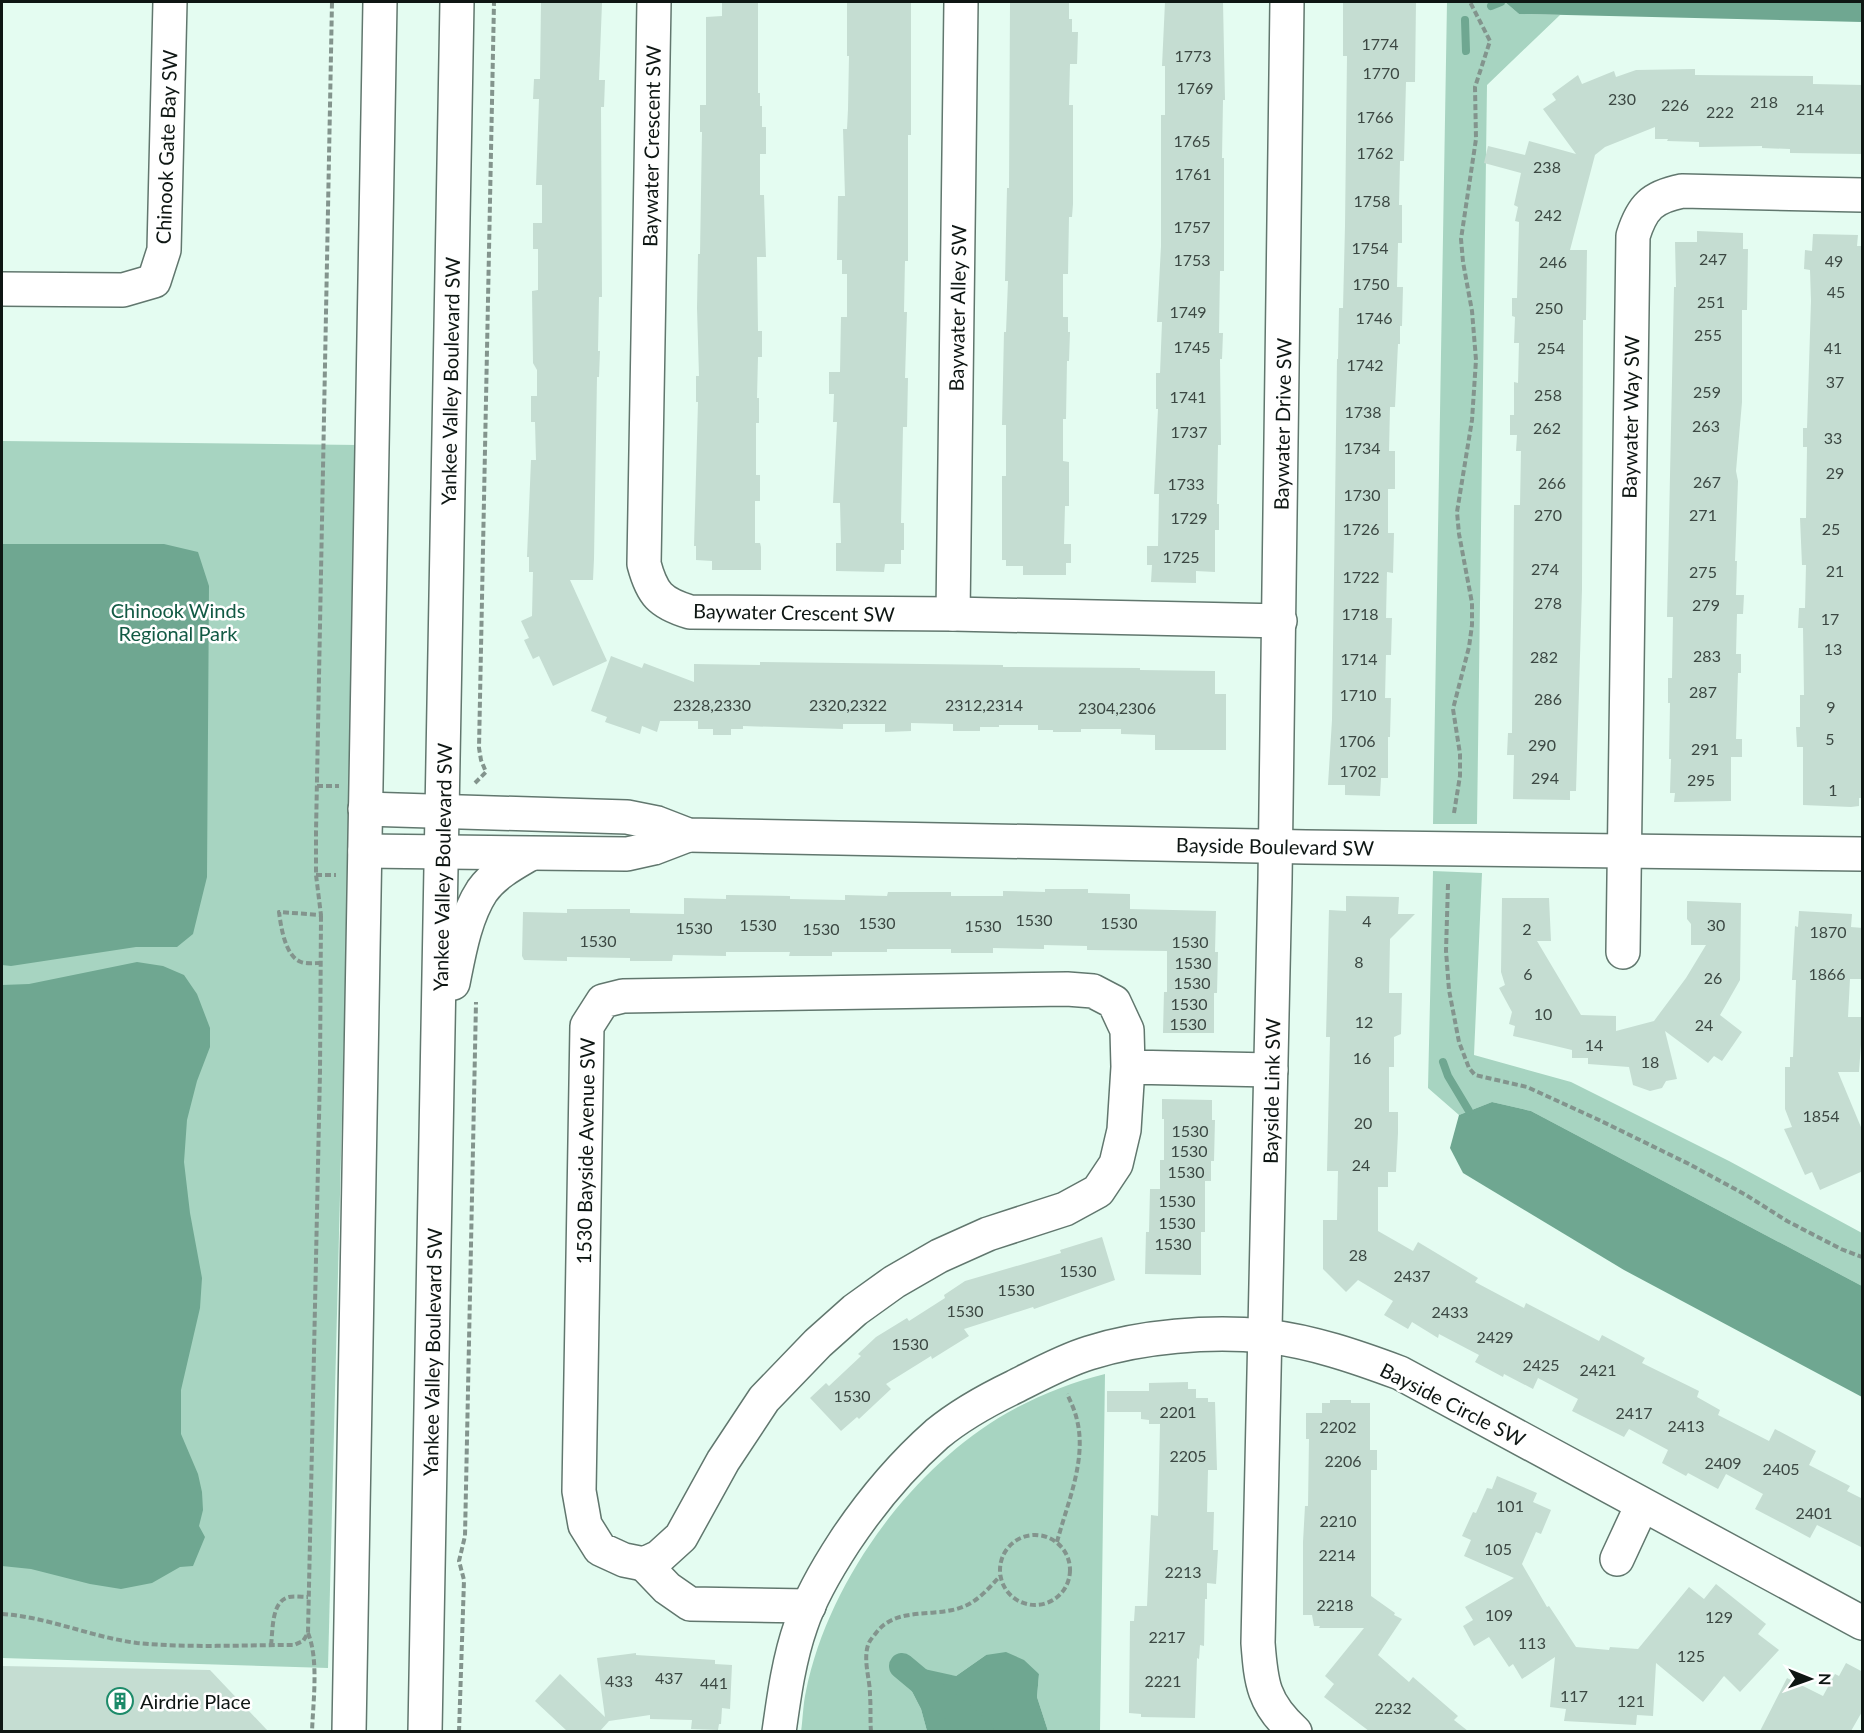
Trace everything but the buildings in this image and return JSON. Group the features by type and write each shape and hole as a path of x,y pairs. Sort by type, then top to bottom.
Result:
{"street":[{"name":"Chinook Gate Bay SW","path":"2,290 123,290 154,281 164,250 170,2"},
{"path":"349,1731 364,851 357,798 380,2"},
{"name":"Yankee Valley Boulevard SW","path":"425,1731 457,2"},
{"name":"Baywater Crescent SW","path":"654,2 644,564 649,581 659,598 673,607 690,612 953,614 1280,621"},
{"name":"Baywater Alley SW","path":"953,614 961,2"},
{"name":"Baywater Drive SW","path":"1276,846 1287,2"},
{"name":"Baywater Way SW","path":"1623,952 1633,236 1638,220 1648,206 1663,195 1682,191 1863,195"},
{"name":"Bayside Boulevard SW","path":"357,798 443,811 627,817 657,823 688,835 1863,854"},
{"name":"Bayside Boulevard SW","path":"364,851 627,854 654,848 688,835"},
{"name":"Bayside Link SW","path":"1265,1336 1276,846"},
{"path":"438,1068 458,960 471,913 483,890 492,880 530,854"},
{"name":"1530 Bayside Avenue SW","path":"1067,989 1093,991 1114,1002 1127,1030 1128,1067 1124,1130 1116,1164 1098,1191 1065,1209 988,1234 939,1256 894,1282 855,1310 818,1343 764,1399 723,1461 681,1537 659,1557 644,1564 624,1560 600,1549 585,1525 579,1491 587,1026 603,1001 623,996 1067,989"},
{"path":"1128,1067 1271,1070"},
{"name":"Bayside Circle SW","path":"779,1731 785,1684 801,1624 809,1606 825,1573 860,1519 899,1471 938,1434 983,1402 1042,1373 1089,1353 1137,1342 1196,1335 1265,1336 1362,1359 1400,1373 1863,1623"},
{"path":"1265,1336 1259,1651 1264,1694 1276,1712 1295,1731"},
{"path":"1617,1559 1642,1505"},
{"path":"644,1564 667,1588 690,1604 809,1606"}],"path":[{"path":"312,1731 314,1660 313,1645 308,1633 308,1597 321,963 321,915 316,875 317,786 332,2"},
{"path":"472,786 486,772 479,748 494,2"},
{"path":"1455,813 1460,776 1460,754 1453,709 1469,647 1472,625 1472,603 1457,512 1472,420 1476,360 1475,335 1461,238 1476,139 1475,87 1490,41 1470,2"},
{"path":"317,786 357,798"},
{"path":"316,875 337,875"},
{"path":"1448,884 1446,951 1449,990 1459,1042 1468,1068 1474,1075 1527,1087 1599,1120 1689,1164 1832,1245 1863,1257"},
{"path":"321,915 279,912 281,928 293,957 302,963 321,963"},
{"path":"459,1731 464,1580 459,1561 465,1536 475,1017 478,994"},
{"path":"1057,1542 1079,1460 1080,1440 1077,1419 1067,1394"},
{"path":"1034,1535 1057,1542 1065,1551 1070,1573 1061,1594 1053,1601 1031,1606 1020,1603 1010,1596 1000,1576 1000,1564 1004,1553 1012,1543 1022,1537 1034,1535"},
{"path":"871,1731 870,1692 866,1663 868,1644 878,1630 889,1620 902,1616 965,1606 984,1594 1000,1576"},
{"path":"271,1645 277,1607 282,1600 289,1597 308,1597"},
{"path":"2,1614 56,1623 105,1637 137,1643 294,1645 303,1641 308,1633"}],"green space":[{"path":"1447,2 1505,2 1519,14 1560,15 1487,85 1477,824 1433,824"},
{"name":"Chinook Winds Regional Park","path":"2,441 359,445 328,1668 2,1658"},
{"path":"1433,871 1482,873 1474,1055 1571,1082 1729,1161 1862,1233 1862,1286 1531,1111 1492,1102 1459,1115 1428,1088"},
{"path":"1105,1374 1100,1731 1048,1731 1037,1697 1039,1674 986,1655 956,1676 902,1672 921,1709 927,1731 801,1732 806,1691 817,1650 833,1609 854,1570 879,1532 907,1496 938,1464 972,1436 1007,1413 1055,1390"}],"shaded area":[{"path":"1505,2 1862,2 1862,22 1519,14"},
{"path":"2,544 164,544 198,552 209,586 207,877 193,934 177,947 136,947 11,966 2,965"},
{"path":"137,962 163,966 184,975 197,994 210,1028 210,1047 197,1081 187,1120 184,1162 190,1213 202,1278 200,1308 181,1390 181,1434 198,1474 203,1510 199,1526 205,1537 193,1566 180,1567 152,1583 121,1589 90,1584 31,1569 2,1566 2,985 29,984"},
{"path":"1492,1102 1531,1111 1862,1286 1862,1397 1624,1270 1463,1173 1450,1148 1459,1115"},
{"path":"1006,1652 1024,1660 1039,1674 1037,1697 1048,1731 927,1731 921,1709 902,1672 906,1665 956,1676 986,1655"}],"waterway":[{"path":"1491,6 1501,2"},
{"path":"1465,20 1466,51"},
{"path":"1443,1062 1448,1076 1469,1111"},
{"path":"902,1666 981,1732"}],"place":[{"name":"Airdrie Place","path":"120,1701"}]}
